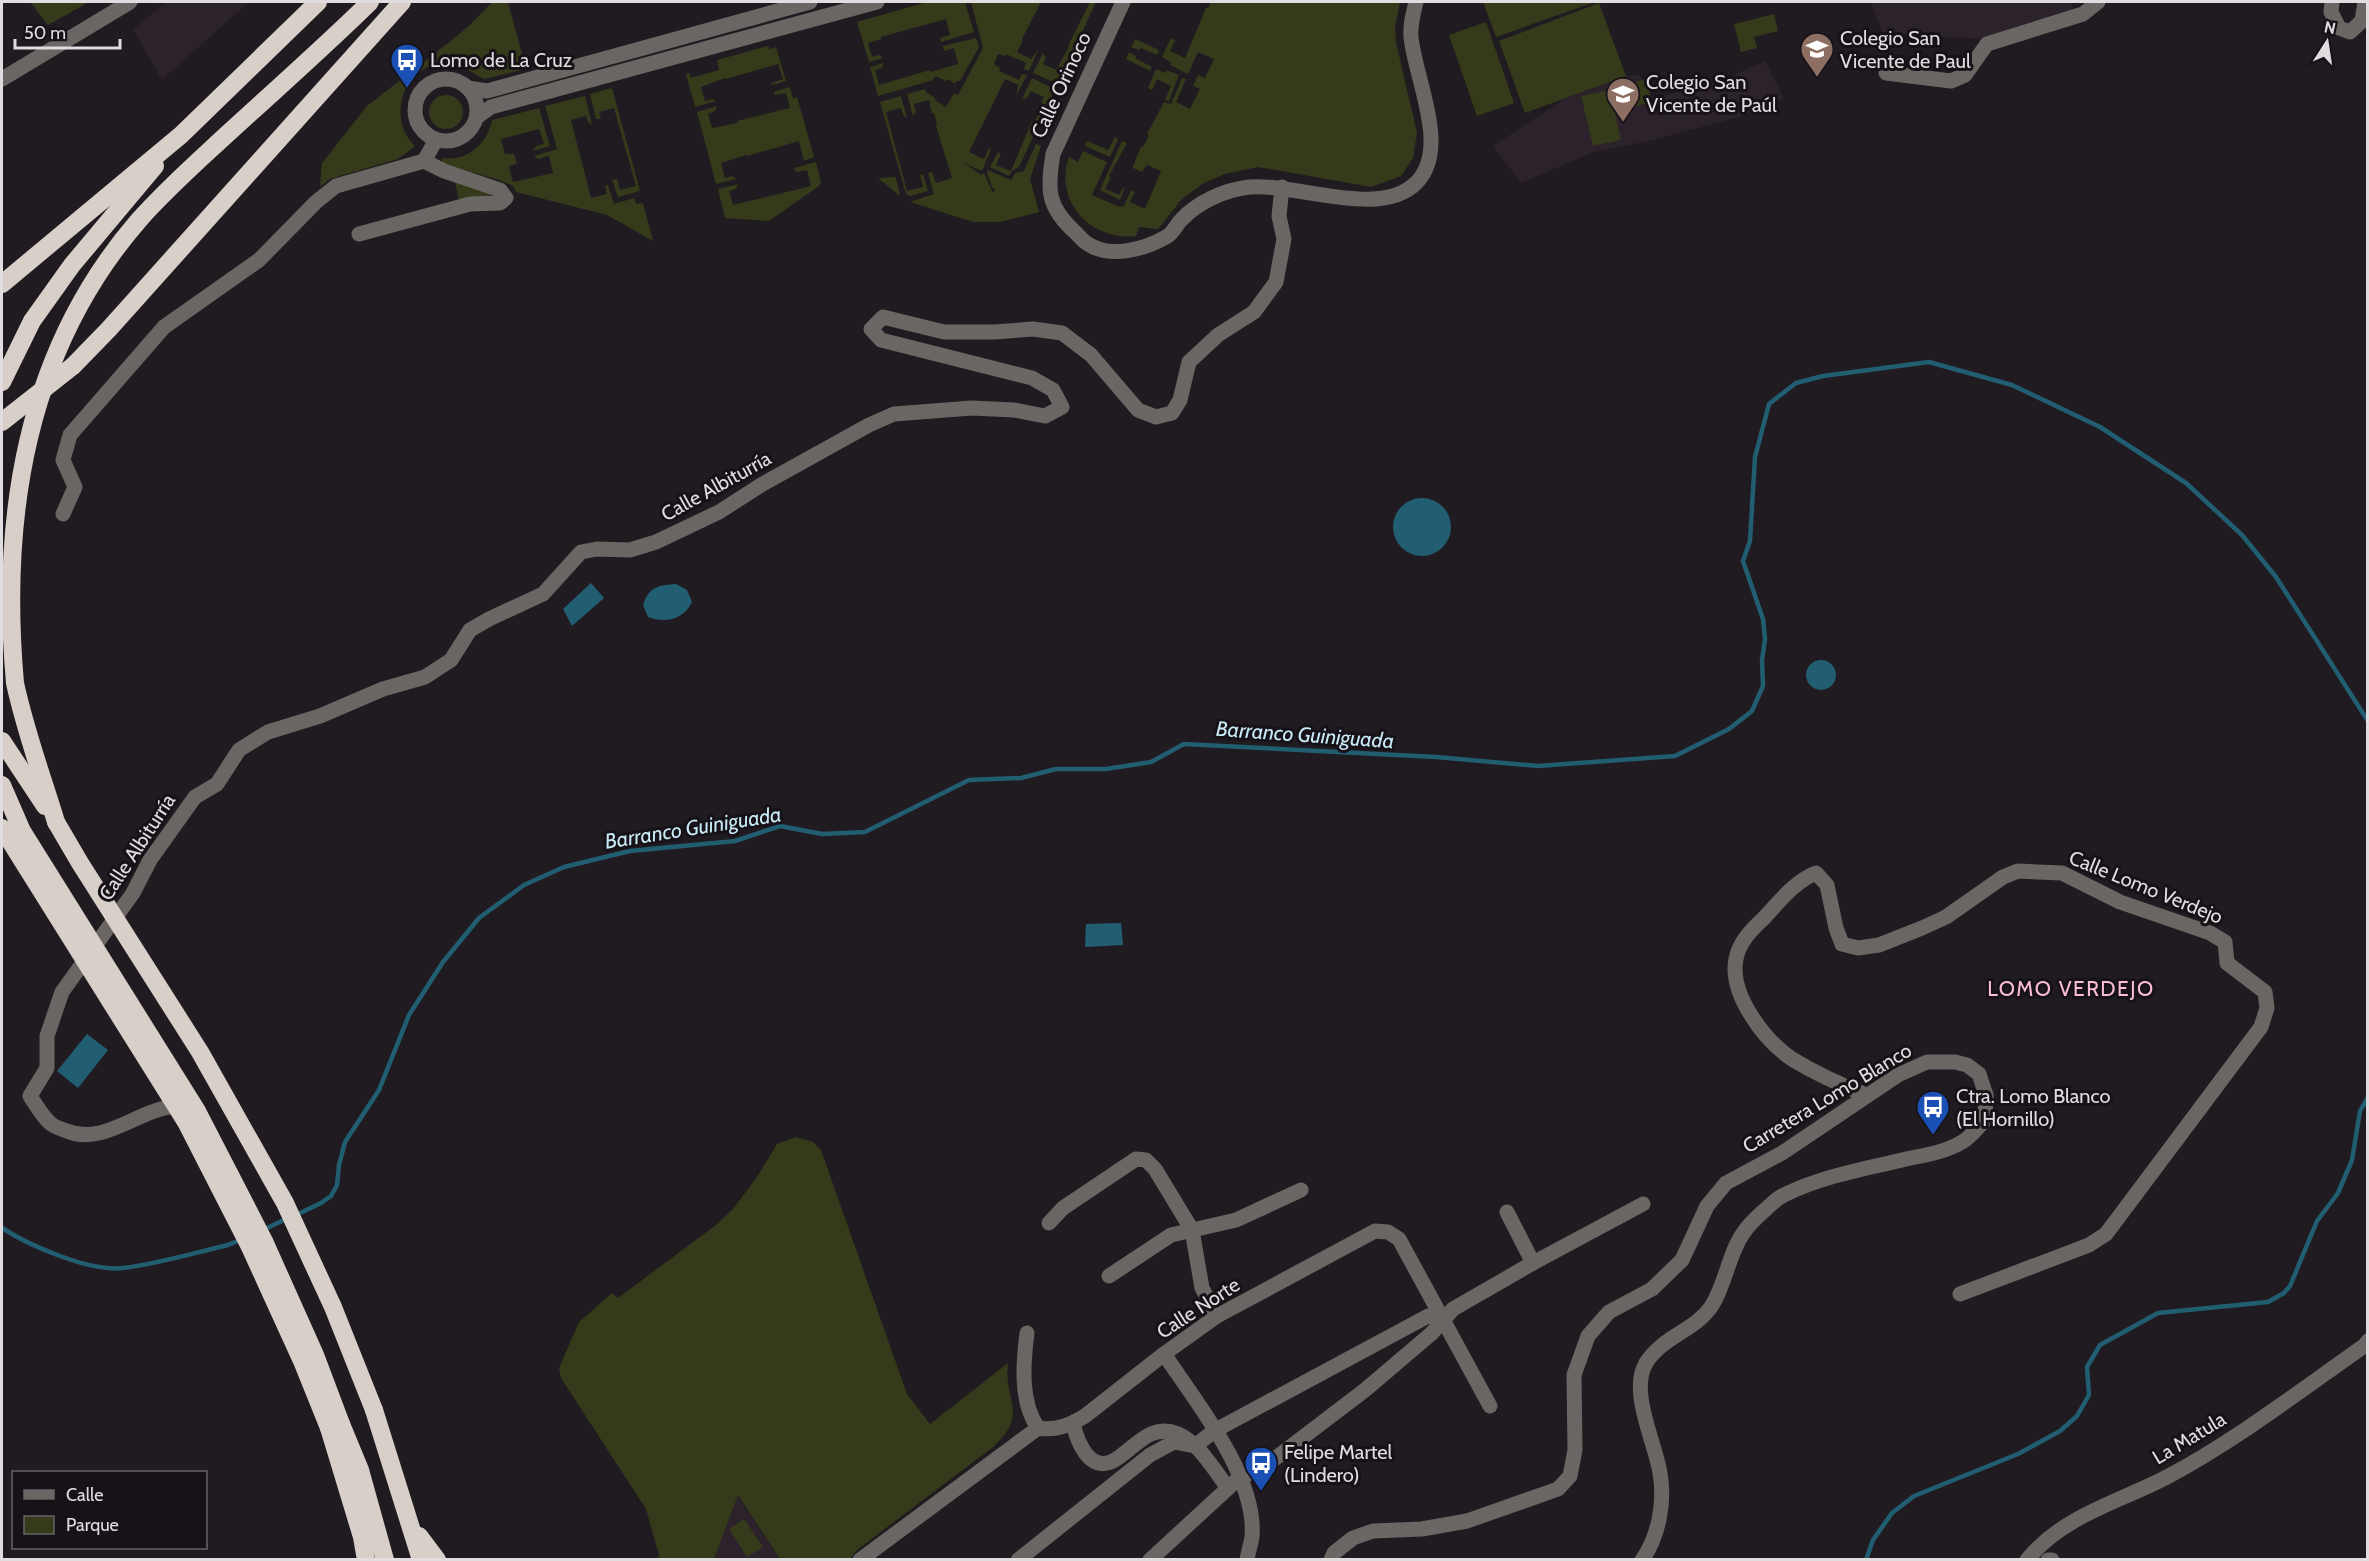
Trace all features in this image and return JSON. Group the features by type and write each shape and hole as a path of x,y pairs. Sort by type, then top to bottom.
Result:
{"highway":[{"path":"2,284 181,135 318,2"},
{"path":"56,822 15,683 6,624 2,572 7,514 15,464 29,412 52,351 79,300 105,262 139,220 175,182 370,2"},
{"path":"2,422 73,366 109,329 402,2"},
{"path":"2,382 32,321 72,265 181,135"},
{"path":"2,741 56,822 200,1052 285,1203 333,1307 374,1410 421,1560"},
{"path":"2,785 22,831 197,1111 264,1241 315,1355 335,1426 366,1560"},
{"path":"2,828 186,1122 250,1247 302,1360 360,1470 385,1556"},
{"path":"412,1527 436,1560"}],"street":[{"path":"468,88 487,90 810,2"},
{"path":"477,117 491,107 877,2"},
{"name":"Calle Orinoco","path":"1123,2 1053,154 1049,181 1051,201 1063,221 1089,245 1110,251 1132,250 1169,236 1194,208 1217,195 1248,187 1282,187 1368,201 1400,194 1416,182 1425,170 1430,156 1431,135 1411,38 1411,21 1416,2"},
{"path":"1886,74 1951,81 1965,75 1987,44 2083,14 2098,2"},
{"path":"2332,2 2331,12 2339,28 2350,32 2362,21 2365,2"},
{"path":"2,79 127,3"},
{"path":"440,79 460,82 468,88 474,97 477,117 473,127 466,135 457,140 436,140 419,128 414,108 422,89 440,79"},
{"path":"424,161 436,140"},
{"path":"63,514 75,487 63,460 70,435 164,327 259,260 316,202 336,186 424,161 444,171 500,190 506,198 500,203 470,204 359,234"},
{"name":"Calle Albiturría","path":"209,1176 204,1149 186,1108 152,1112 108,1132 77,1135 51,1124 30,1096 47,1068 47,1036 62,992 133,893 150,860 195,796 217,784 240,750 268,732 320,716 383,689 425,677 451,660 470,630 543,594 581,552 597,549 630,550 656,542 718,512 760,485 868,425 894,414 972,408 1014,410 1045,416 1062,408 1053,390 1032,378 880,340 871,329 883,317 944,332 1034,329 1062,333 1091,355 1138,410 1156,417 1172,413 1180,400 1189,362 1218,335 1254,312 1276,282 1284,239 1279,216 1282,187"},
{"name":"Calle Lomo Verdejo","path":"1866,1095 1790,1058 1764,1032 1748,1010 1735,979 1736,957 1747,934 1802,879 1816,873 1827,885 1836,928 1842,944 1858,948 1879,945 1938,921 2003,877 2018,871 2062,873 2120,902 2210,933 2225,942 2227,963 2265,992 2267,1008 2260,1026 2106,1234 2089,1245 1960,1294"},
{"name":"Carretera Lomo Blanco","path":"1331,1560 1334,1553 1353,1538 1373,1532 1422,1529 1467,1521 1558,1489 1570,1476 1575,1450 1574,1375 1588,1336 1609,1312 1652,1289 1682,1260 1707,1206 1726,1183 1782,1152 1898,1076 1928,1062 1955,1062 1967,1065 1979,1074 1986,1095 1985,1120 1965,1141 1948,1149 1848,1173 1781,1196 1743,1233 1721,1288 1710,1308 1695,1323 1660,1345 1642,1370 1640,1391 1661,1475 1660,1519 1652,1546 1642,1560"},
{"path":"1049,1223 1063,1208 1136,1159 1146,1160 1155,1170 1192,1230 1202,1288 1217,1316"},
{"path":"1109,1276 1171,1235 1236,1220 1301,1190"},
{"path":"1150,1560 1234,1483 1264,1467 1365,1390 1432,1333 1453,1309 1643,1204"},
{"path":"1507,1212 1533,1263"},
{"name":"Calle Norte","path":"1038,1428 1050,1430 1073,1423 1217,1316 1375,1232 1388,1232 1399,1239 1443,1320"},
{"path":"1018,1560 1150,1455 1174,1442 1195,1446 1214,1431 1428,1316 1443,1320 1490,1406"},
{"path":"860,1560 1038,1428 1030,1417 1023,1368 1027,1333"},
{"name":"La Matula","path":"2027,1560 2051,1534 2096,1509 2166,1477 2231,1439 2364,1346 2367,1341"},
{"path":"1164,1354 1234,1461 1234,1483"},
{"path":"1073,1423 1076,1438 1089,1458 1102,1464 1113,1461 1142,1438 1159,1432 1177,1434 1195,1446 1234,1483 1248,1503 1252,1536 1247,1560"}],"shaded area":[{"path":"166,2 249,2 162,80 133,29"},
{"path":"1871,2 2071,2 2075,12 1988,39 1883,34"},
{"name":"Colegio San Vicente de Paúl","path":"1765,61 1784,99 1743,116 1649,141 1594,152 1521,183 1493,146 1566,98 1626,76 1640,75 1648,100 1729,77"},
{"path":"737,1495 780,1559 714,1559"}],"green space":[{"path":"30,2 89,2 48,25"},
{"path":"492,2 508,2 526,69 484,79 464,68 450,64 435,65 422,71 411,80 404,92 401,106 401,120 406,134 415,146 398,159 330,179 320,187 322,163 367,106 453,39"},
{"path":"927,2 965,2 974,32 941,42 940,38 950,35 946,19 881,37 881,39 868,43 872,57 879,55 883,58 869,62 857,22"},
{"path":"971,2 1039,2 1040,4 1017,52 1031,59 1038,50 1029,71 1024,69 1026,63 1006,54 1005,56 998,54 994,64 1000,68 999,71 1019,80 1022,74 1027,75 1016,96 1018,85 1005,79 969,152 984,159 989,148 991,149 982,171 963,163 982,175 984,173 993,193 995,190 987,173 988,170 1011,180 1015,173 1024,171 1036,144 1041,146 1030,179 1039,212 1000,222 973,222 910,202 934,194 928,173 932,172 936,183 952,178 929,100 914,104 916,112 913,116 907,94 925,89 935,100 946,107 954,93 958,95 983,48"},
{"path":"1090,2 1096,2 1058,84 1033,73 1043,53 1046,58 1043,64 1056,70"},
{"path":"1211,2 1400,2 1395,28 1396,42 1417,133 1413,158 1401,176 1371,187 1258,167 1225,174 1204,183 1182,199 1158,229 1139,227 1136,236 1120,236 1104,232 1091,225 1080,215 1071,203 1066,189 1065,173 1069,157 1078,162 1083,151 1107,162 1092,195 1120,207 1124,206 1131,190 1135,192 1130,202 1145,209 1161,171 1147,165 1142,172 1133,168 1141,147 1149,136 1147,134 1164,102 1171,104 1182,78 1186,79 1176,102 1190,109 1200,89 1193,86 1198,75 1205,78 1214,59 1198,52 1188,74 1170,65 1171,62 1162,57 1171,38 1175,40 1170,51 1185,58 1206,8"},
{"path":"1483,2 1595,2 1496,37"},
{"path":"1599,3 1626,76 1525,113 1499,41"},
{"path":"1774,14 1778,31 1754,37 1757,48 1741,52 1734,24"},
{"path":"1486,22 1514,103 1477,116 1449,35"},
{"path":"976,38 979,47 960,81 955,84 948,79 946,81 935,76 933,80 878,96 870,67 884,63 882,68 875,70 879,85 930,70 931,72 958,64 954,48 944,51 943,46"},
{"path":"1135,39 1159,50 1157,55 1141,48 1139,50 1131,47"},
{"path":"768,46 769,49 776,47 786,81 772,85 771,83 783,79 778,64 725,78 701,87 705,101 712,99 716,101 695,107 686,74 689,73 691,78 719,70 717,60"},
{"path":"1129,52 1152,67 1150,71 1126,59"},
{"path":"1156,69 1165,73 1167,70 1179,75 1169,101 1165,100 1171,86 1157,79 1152,90 1148,88"},
{"path":"1032,78 1055,89 1019,167 1009,176 990,167 998,152 1001,154 996,165 1011,171 1032,121 1034,122 1040,111 1038,109 1044,97 1031,91 1027,98 1022,99"},
{"path":"1646,79 1652,102 1619,111 1612,89"},
{"path":"790,87 793,99 797,97 814,157 804,161 799,141 746,155 721,163 725,178 733,176 736,179 716,184 697,112 717,106 715,111 708,114 712,128 737,123 737,121 790,108 786,93 775,95 774,92"},
{"path":"612,88 640,191 618,197 612,180 617,179 620,190 636,186 614,108 599,112 601,119 596,119 590,94"},
{"path":"1610,90 1621,140 1593,146 1581,96"},
{"path":"446,95 458,100 463,112 458,124 446,129 434,124 429,112 434,100"},
{"path":"585,96 592,125 586,116 571,120 591,198 607,194 605,186 608,185 614,204 634,198 636,204 643,203 653,241 607,215 516,192 513,186 499,180 443,164 441,158 459,157 474,150 485,137 492,120 539,108 550,146 533,151 536,146 544,144 539,129 501,139 505,154 514,154 517,163 509,167 513,182 553,173 549,156 538,159 534,156 557,149 545,106"},
{"path":"901,96 907,118 903,115 901,108 886,112 907,191 923,187 920,175 923,174 928,191 910,196 906,194 880,102"},
{"path":"1115,137 1118,139 1110,157 1085,146 1087,141 1108,150"},
{"path":"1122,141 1127,143 1109,176 1111,177 1105,189 1119,195 1125,187 1120,200 1100,190"},
{"path":"816,162 821,182 819,186 769,221 725,218 718,189 738,184 736,189 729,191 733,205 811,186 807,170 796,172 794,168"},
{"path":"878,178 896,178 900,196"},
{"path":"455,182 493,195 459,200"},
{"path":"796,1137 813,1142 821,1150 907,1394 930,1424 1008,1363 1007,1376 1013,1416 1004,1435 993,1447 857,1550 850,1559 780,1559 738,1495 714,1559 658,1559 659,1555 646,1509 561,1378 559,1368 579,1322 612,1293 618,1298 716,1225 733,1209 757,1177 777,1144"},
{"path":"744,1519 763,1547 747,1557 729,1529"}],"water":[{"path":"1416,498 1428,498 1443,506 1451,521 1451,533 1443,548 1428,556 1416,556 1401,548 1393,533 1393,521 1401,506"},
{"path":"591,583 604,598 572,626 563,609"},
{"path":"676,584 687,590 692,602 689,608 679,616 668,620 648,617 643,605 648,594 659,586"},
{"path":"1821,660 1827,661 1835,669 1835,681 1827,689 1821,690 1815,689 1807,681 1806,675 1807,669 1815,661"},
{"path":"1121,923 1123,945 1085,947 1086,924"},
{"path":"87,1034 108,1050 78,1088 57,1071"}],"waterway":[{"name":"Barranco Guiniguada","path":"296,1215 331,1196 337,1185 345,1142 379,1090 409,1015 443,962 479,918 524,885 564,867 630,851 735,841 780,826 822,834 865,832 969,780 1021,778 1056,769 1106,769 1151,762 1184,744 1436,757 1538,766 1675,756 1729,729 1752,711 1763,686 1762,660 1765,639 1763,619 1743,561 1750,541 1755,457 1769,404 1796,383 1823,376 1929,362 2012,385 2100,427 2186,483 2242,535 2276,577 2368,721"},
{"path":"1866,1560 1873,1540 1892,1513 1914,1496 2018,1454 2060,1431 2077,1416 2089,1395 2087,1367 2100,1345 2158,1313 2268,1302 2284,1293 2290,1286 2317,1221 2338,1193 2352,1160 2360,1111 2368,1097"},
{"name":"Barranco Guiniguada","path":"263,1230 288,1218"},
{"name":"Barranco Guiniguada","path":"2,1228 44,1250 78,1262 109,1268 163,1261 228,1245 242,1239"}],"place":[{"name":"Colegio San Vicente de Paul","path":"1817,78"},
{"name":"Lomo de La Cruz","path":"407,89"},
{"name":"Colegio San Vicente de Paúl","path":"1623,123"},
{"name":"Ctra. Lomo Blanco (El Hornillo)","path":"1933,1136"},
{"name":"Felipe Martel (Lindero)","path":"1261,1492"}],"district":[{"name":"LOMO VERDEJO","path":"2071,989"}]}
